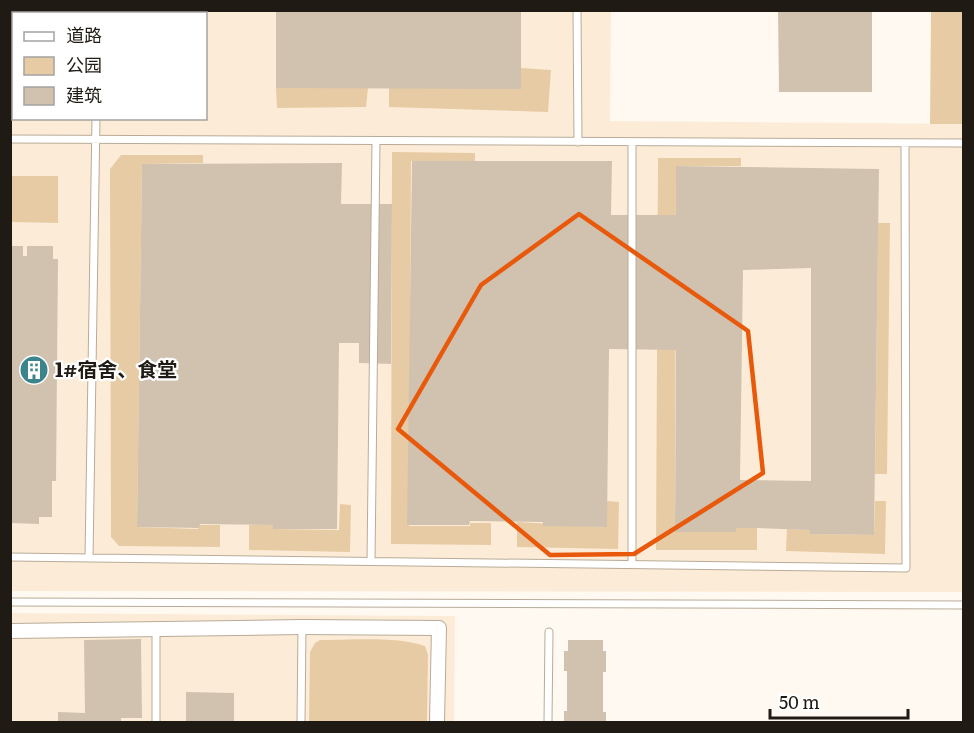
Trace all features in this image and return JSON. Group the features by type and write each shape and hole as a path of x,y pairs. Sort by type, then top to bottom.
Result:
{"street":[{"path":"10,631 302,627 439,628 437,723"}],"lane":[{"path":"577,10 578,142"},
{"path":"89,558 96,120"},
{"path":"10,139 963,143"},
{"path":"371,561 376,141"},
{"path":"632,142 632,564"},
{"path":"10,556 906,568 905,143"},
{"path":"10,602 963,605"},
{"path":"301,723 302,627"},
{"path":"156,629 156,723"},
{"path":"548,723 549,632"}],"highlighted area":[{"path":"579,214 748,331 763,473 634,554 550,555 398,429 481,285"}],"shaded area":[{"path":"11,11 611,11 610,121 963,124 963,592 11,591"},
{"path":"11,613 455,616 454,722 11,722"}],"green space":[{"path":"931,11 963,11 963,124 930,124"},
{"path":"521,68 551,70 548,112 389,107 389,88"},
{"path":"276,88 368,88 366,107 277,108"},
{"path":"392,152 475,153 475,161 411,161 409,526 470,526 470,523 491,523 491,545 391,544"},
{"path":"121,155 203,155 203,163 142,164 137,527 198,529 199,525 220,525 220,547 119,546 111,537 110,169"},
{"path":"658,158 741,158 741,166 676,166 675,531 736,532 736,528 757,528 757,550 656,550"},
{"path":"11,176 58,176 58,223 11,222"},
{"path":"878,223 890,223 887,474 875,474"},
{"path":"607,501 619,502 618,549 517,547 517,522 607,527"},
{"path":"875,501 886,501 885,554 786,551 787,529 810,530 811,534 874,535"},
{"path":"340,504 351,505 350,552 249,550 249,525 276,525 276,529 339,530"},
{"path":"320,640 388,640 425,646 428,655 427,722 309,722 310,652 315,643"}],"building":[{"path":"10,10 78,10 78,12 12,12 12,100 10,100"},
{"path":"151,10 207,10 207,12 151,12"},
{"path":"276,10 521,10 521,89 276,88"},
{"path":"778,10 872,10 872,92 779,92"},
{"path":"412,161 612,161 611,215 676,215 676,166 879,169 874,535 810,534 810,530 757,528 736,528 736,532 675,532 676,350 609,349 607,527 543,526 543,522 470,521 469,525 407,525","holes":["811,268 811,481 740,480 743,270"]},
{"path":"342,163 341,204 392,204 391,364 359,363 359,343 339,343 337,529 273,529 273,525 200,524 199,528 137,527 142,164"},
{"name":"1#宿舍、食堂","path":"10,246 23,246 23,256 27,256 27,246 53,246 53,259 58,259 56,481 52,481 52,517 39,517 39,524 10,523"},
{"path":"141,639 142,718 121,718 121,722 58,722 58,712 85,713 84,640"},
{"path":"568,640 603,640 603,651 606,651 606,672 603,672 603,712 606,712 606,722 564,722 564,711 567,711 567,671 564,671 564,651 568,651"},
{"path":"186,692 234,693 234,722 186,722"}],"place":[{"name":"1#宿舍、食堂","path":"34,370"}]}
